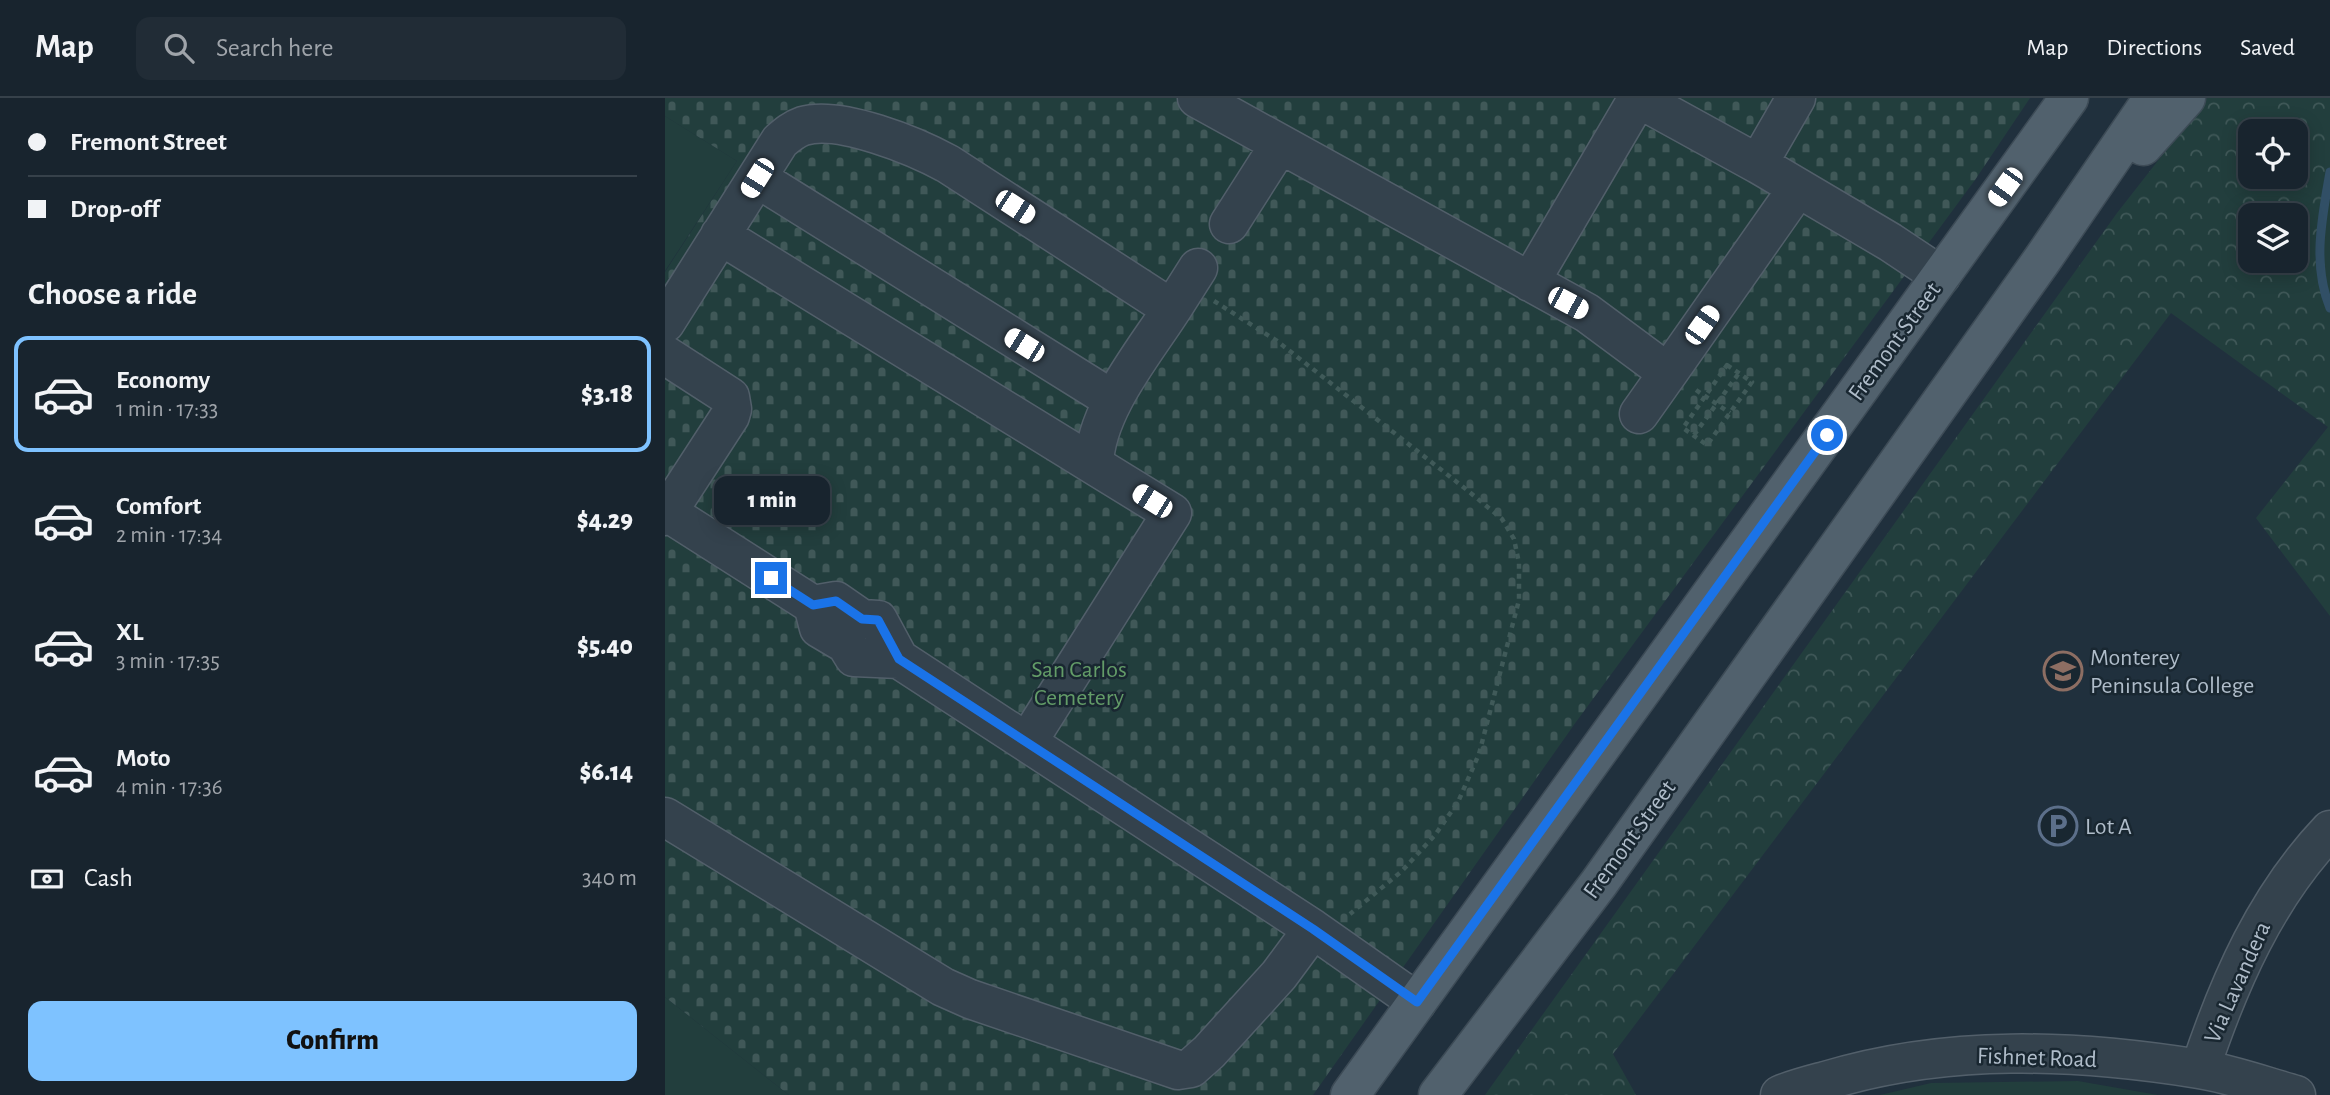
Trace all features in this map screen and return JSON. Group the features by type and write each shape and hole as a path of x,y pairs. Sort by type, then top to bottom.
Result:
{"main road":[{"name":"Fremont Street","path":"1350,1095 2069,98"},
{"name":"Fremont Street","path":"1439,1095 1599,883 2042,260 2153,98"},
{"path":"2042,260 2186,98"},
{"path":"1387,1044 1387,1095"}],"street":[{"path":"1197,98 1587,313 1669,372"},
{"path":"1530,282 1638,98 1683,109 1758,164 1890,242 1941,276"},
{"path":"1758,164 1796,98"},
{"path":"665,323 780,141 792,131 804,126 822,124 896,139 1186,287 1113,400 1098,432 1094,465"},
{"path":"1229,225 1280,144"},
{"path":"757,178 1113,400"},
{"path":"1639,414 1797,189"},
{"path":"720,235 1172,513 1028,741"},
{"path":"665,355 730,397 732,409 666,514 813,605 836,601 862,619 878,620 899,659 1317,931 1417,1002"},
{"path":"665,817 943,987 970,999 1178,1070 1191,1068 1209,1052 1317,931"},
{"name":"Via Lavandera","path":"2200,1069 2252,938 2277,896 2312,849 2330,830"},
{"name":"Fishnet Road","path":"1780,1095 1851,1073 1916,1059 2009,1053 2081,1055 2200,1069 2296,1095"}],"path":[{"path":"1186,287 1277,341 1467,489 1502,519 1514,539 1519,563 1519,600 1505,660 1479,754 1458,802 1436,835 1402,871 1357,909 1317,931"},
{"path":"1727,365 1752,382 1707,445 1683,428 1705,396 1727,365"},
{"path":"1669,372 1730,413"},
{"path":"1694,435 1739,373"}],"green space":[{"name":"San Carlos Cemetery","path":"665,98 2030,98 1975,180 1576,722 1313,1095 789,1095 665,997 665,272 737,161 665,116"},
{"path":"2207,98 2330,98 2330,616 2256,518 2328,427 2171,313 1613,1054 1636,1095 1485,1095 2117,213"},
{"path":"665,116 737,161 665,271"},
{"path":"665,997 789,1095 665,1095"},
{"path":"2078,1081 2158,1095 1880,1095 1931,1083"}],"waterway":[{"path":"2330,172 2320,241 2321,275 2330,308"}],"place":[{"name":"Monterey Peninsula College","path":"2063,671"},
{"name":"Lot A","path":"2058,826"}],"route":[{"path":"771,578 813,605 836,601 862,619 878,620 899,659 1313,929 1417,1002 1827,435"}]}
